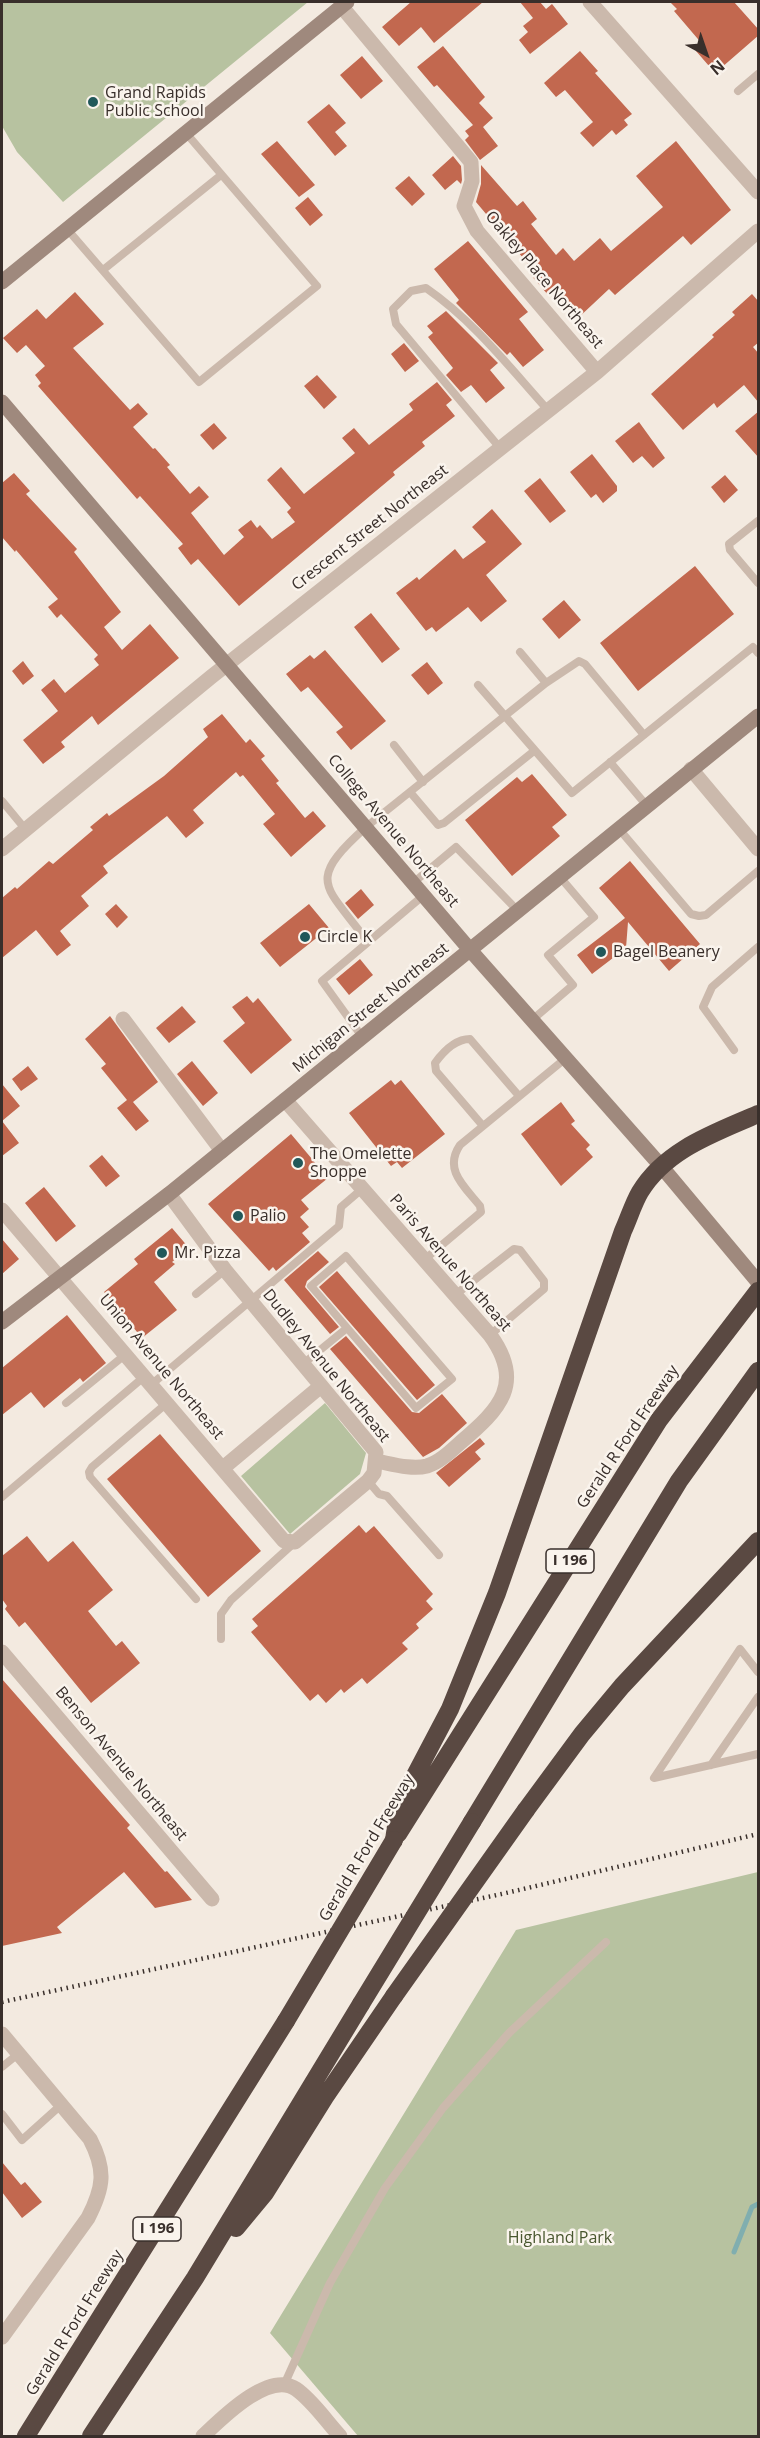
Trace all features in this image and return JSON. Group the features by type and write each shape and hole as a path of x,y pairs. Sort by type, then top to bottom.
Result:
{"highway":[{"path":"394,1840 399,1806 450,1709 497,1593 623,1231 640,1192 661,1166 688,1145 759,1113"},
{"name":"Gerald R Ford Freeway","path":"26,2436 286,2021 394,1840 659,1420 759,1291"},
{"path":"91,2436 195,2278 680,1481 759,1371"},
{"path":"195,2278 265,2193 325,2097 394,1996 582,1734 622,1686 759,1541"}],"main road":[{"path":"2,282 344,4"},
{"name":"College Avenue Northeast","path":"2,402 471,951 661,1166 759,1282"},
{"name":"Michigan Street Northeast","path":"2,1322 169,1194 759,716"}],"street":[{"path":"590,2 759,192"},
{"name":"Oakley Place Northeast","path":"344,4 471,162 472,181 464,206 477,231 597,372"},
{"name":"Crescent Street Northeast","path":"2,849 227,664 597,372 759,231"},
{"path":"692,769 759,849"},
{"path":"123,1019 222,1151"},
{"name":"Paris Avenue Northeast","path":"285,1100 490,1335 503,1352 508,1368 507,1385 484,1423 439,1461 426,1466 376,1461"},
{"name":"Dudley Avenue Northeast","path":"169,1194 225,1270 376,1452 374,1473 368,1481"},
{"name":"Union Avenue Northeast","path":"2,1210 285,1541 295,1542"},
{"path":"223,1468 321,1386"},
{"path":"295,1542 368,1481"},
{"name":"Benson Avenue Northeast","path":"2,1652 212,1899"},
{"path":"2,2034 90,2139 100,2158 102,2177 97,2201 88,2218 2,2337"},
{"path":"203,2436 260,2389 284,2385 294,2387 340,2436"}],"lane":[{"path":"738,91 759,74"},
{"path":"68,229 200,382 317,286 186,133"},
{"path":"103,270 221,175"},
{"path":"500,448 396,324 393,309 411,291 426,288 444,301 486,341 548,410"},
{"path":"759,521 729,544 730,550 759,583"},
{"path":"478,685 572,793 757,647"},
{"path":"520,652 546,683"},
{"path":"367,941 335,901 326,876 338,853 366,827 546,683 572,664 579,662 585,664 644,735"},
{"path":"394,745 423,782"},
{"path":"410,792 438,825 444,824 534,751"},
{"path":"610,762 647,806"},
{"path":"2,801 26,830"},
{"path":"619,829 691,914 706,915 759,871"},
{"path":"413,883 456,847 519,912"},
{"path":"532,1020 573,985 548,955 594,917 560,877"},
{"path":"363,1038 322,981 424,895"},
{"path":"734,1050 703,1007 712,987 759,947"},
{"path":"483,1126 436,1071 435,1063 449,1048 463,1039 470,1039 519,1096"},
{"path":"424,1260 481,1212 480,1206 456,1176 453,1165 460,1145 566,1058"},
{"path":"2,1497 250,1300 339,1226 341,1207 362,1189"},
{"path":"455,1295 513,1249 520,1250 544,1281 544,1289 490,1335"},
{"path":"346,1256 452,1379 416,1408 347,1328 311,1286 346,1256"},
{"path":"196,1294 225,1270"},
{"path":"303,1364 347,1328"},
{"path":"66,1403 126,1354"},
{"path":"167,1403 88,1472 196,1599"},
{"path":"368,1481 379,1494 387,1496 439,1555"},
{"path":"221,1639 221,1614 231,1600 295,1542"},
{"path":"759,1672 740,1649 654,1778 759,1754"},
{"path":"711,1765 759,1697"},
{"path":"284,2385 330,2283 385,2188 443,2108 509,2033 606,1942"},
{"path":"2,2067 18,2054"},
{"path":"2,2114 22,2140 61,2105"}],"green space":[{"name":"Grand Rapids Public School","path":"2,2 308,2 63,202 17,152 2,126"},
{"path":"325,1403 366,1453 360,1474 290,1534 241,1476"},
{"name":"Highland Park","path":"758,1872 758,2436 358,2436 270,2333 516,1930"}],"building":[{"path":"411,2 483,2 434,43 421,27 399,46 382,27"},
{"path":"520,2 540,2 546,9 552,4 568,24 530,54 519,40 528,32 523,26 533,18"},
{"path":"670,2 734,2 759,30 759,35 721,68 715,61 709,66 696,51 703,45 674,11 677,9"},
{"path":"443,46 485,97 479,103 493,118 483,127 498,146 480,160 465,140 469,136 465,131 473,125 437,85 434,87 417,67"},
{"path":"580,51 598,71 595,73 632,114 624,120 628,125 616,135 612,130 593,147 580,133 593,122 565,90 556,97 544,83"},
{"path":"362,56 383,81 361,99 340,75"},
{"path":"329,104 346,123 335,132 347,146 335,156 307,122"},
{"path":"277,141 315,185 299,197 261,154"},
{"path":"676,141 731,210 691,245 683,236 615,295 609,289 577,319 553,292 549,296 530,274 534,271 476,202 481,184 481,165 517,206 523,201 537,219 531,224 556,255 563,248 574,261 600,238 611,251 663,207 636,176"},
{"path":"453,156 461,166 462,180 461,184 457,180 445,190 432,175"},
{"path":"409,176 425,194 412,206 395,188"},
{"path":"308,197 323,215 310,226 295,208"},
{"path":"468,241 528,312 519,319 544,350 523,367 510,352 507,355 456,303 459,300 434,269"},
{"path":"75,292 104,324 73,348 130,410 138,403 148,414 133,427 170,465 167,467 190,494 199,486 209,497 191,513 224,555 244,537 238,530 251,520 257,528 260,525 272,539 295,522 287,512 291,508 267,480 281,467 304,494 355,453 342,438 354,428 369,445 413,410 409,404 437,382 452,400 446,405 455,416 422,442 425,446 393,472 395,475 239,606 198,559 191,565 178,548 183,544 140,496 137,499 38,386 41,383 35,375 45,366 26,345 17,353 3,338 37,309 46,319"},
{"path":"752,294 759,302 759,342 753,347 759,354 759,403 744,385 717,408 714,403 683,430 651,394 714,337 712,335 735,315 732,312"},
{"path":"446,311 498,363 490,370 505,388 486,403 471,385 461,392 446,375 453,368 428,337 433,333 427,326"},
{"path":"404,343 419,361 405,372 391,354"},
{"path":"317,375 337,397 324,409 304,386"},
{"path":"759,411 759,458 735,431"},
{"path":"639,422 665,458 653,468 642,456 633,463 615,441"},
{"path":"214,423 227,438 213,450 200,435"},
{"path":"592,454 617,486 617,491 603,503 596,494 591,498 570,472"},
{"path":"14,473 30,491 26,494 77,549 74,552 121,612 104,627 122,650 150,624 179,658 98,725 92,716 61,742 65,747 43,764 23,740 58,711 41,690 54,679 65,693 99,665 94,659 98,655 61,614 57,618 48,607 58,599 2,537 2,483"},
{"path":"725,475 738,490 724,503 711,487"},
{"path":"540,478 566,511 550,523 524,491"},
{"path":"492,509 522,544 486,575 507,601 481,622 468,607 436,632 432,627 426,631 396,593 417,577 419,580 455,549 463,559 486,542 472,527"},
{"path":"695,566 734,614 638,691 600,643"},
{"path":"564,600 581,620 559,639 542,619"},
{"path":"371,613 400,649 382,663 354,627"},
{"path":"325,650 386,721 351,750 336,732 343,727 308,687 301,692 286,674 310,655 314,659"},
{"path":"23,661 34,676 23,685 12,671"},
{"path":"427,662 443,683 428,695 411,675"},
{"path":"222,714 246,743 250,739 265,756 261,759 279,781 276,783 305,818 313,811 326,826 291,857 263,824 275,814 243,775 240,777 236,772 193,810 204,823 186,838 167,816 103,866 108,873 81,896 89,906 60,931 71,945 57,956 36,930 2,958 2,898 15,887 17,889 49,861 53,864 93,830 90,827 107,813 109,816 164,776 208,737 203,729"},
{"path":"532,774 567,815 552,827 560,836 512,876 465,820 517,777 522,782"},
{"path":"630,861 700,944 669,971 628,922 626,948 592,974 577,955 625,918 599,888"},
{"path":"361,889 374,905 358,919 345,903"},
{"path":"116,904 128,917 117,928 105,914"},
{"path":"309,904 329,928 280,967 260,943"},
{"path":"360,959 373,975 349,995 336,979"},
{"path":"247,996 253,1003 258,998 292,1040 251,1074 223,1041 245,1023 232,1007"},
{"path":"182,1006 196,1022 169,1043 156,1028"},
{"path":"110,1016 158,1082 133,1102 149,1121 136,1131 117,1108 127,1100 101,1068 106,1064 85,1039"},
{"path":"192,1061 218,1093 203,1106 177,1074"},
{"path":"28,1066 38,1079 21,1091 12,1079"},
{"path":"391,1080 395,1085 401,1080 445,1134 402,1168 397,1162 391,1166 349,1113"},
{"path":"2,1084 20,1106 2,1121"},
{"path":"561,1102 575,1121 571,1124 590,1145 586,1149 593,1157 561,1186 521,1134"},
{"path":"2,1121 19,1143 2,1156"},
{"path":"291,1134 328,1178 301,1200 309,1209 300,1217 309,1227 302,1233 310,1242 276,1271 273,1267 269,1271 208,1204"},
{"path":"102,1155 120,1176 106,1187 89,1166"},
{"path":"44,1187 76,1226 56,1242 25,1203"},
{"path":"172,1228 189,1248 172,1262 175,1264 154,1282 177,1310 142,1338 104,1292 138,1264 134,1259"},
{"path":"2,1239 19,1259 2,1274"},
{"path":"318,1251 329,1262 307,1281 305,1287 339,1327 330,1334 284,1280"},
{"path":"337,1271 435,1385 417,1400 319,1287"},
{"path":"67,1315 106,1363 83,1382 80,1378 44,1408 31,1392 2,1415 2,1368"},
{"path":"346,1336 412,1412 419,1413 442,1394 467,1423 439,1448 423,1457 330,1349"},
{"path":"160,1434 261,1551 208,1597 107,1479"},
{"path":"480,1438 485,1444 475,1452 481,1459 449,1487 436,1473"},
{"path":"359,1525 366,1533 374,1526 433,1594 426,1601 433,1609 416,1624 419,1628 402,1643 408,1649 367,1684 362,1678 344,1693 341,1689 326,1703 318,1694 310,1701 251,1632 258,1626 252,1619"},
{"path":"27,1536 48,1562 73,1541 113,1590 88,1611 116,1646 122,1641 140,1663 91,1703 25,1622 19,1627 5,1609 7,1606 2,1599 2,1556"},
{"path":"2,1679 130,1825 127,1828 192,1900 155,1908 124,1872 57,1927 62,1933 2,1946"},
{"path":"2,2162 21,2185 25,2182 42,2202 22,2218 2,2192"}],"waterway":[{"path":"734,2252 752,2207 758,2204"}],"railway":[{"path":"2,2002 506,1893 758,1834"}],"place":[{"name":"Grand Rapids Public School","path":"93,102"},
{"name":"Circle K","path":"305,937"},
{"name":"Bagel Beanery","path":"601,952"},
{"name":"The Omelette Shoppe","path":"298,1163"},
{"name":"Palio","path":"238,1216"},
{"name":"Mr. Pizza","path":"162,1253"}]}
